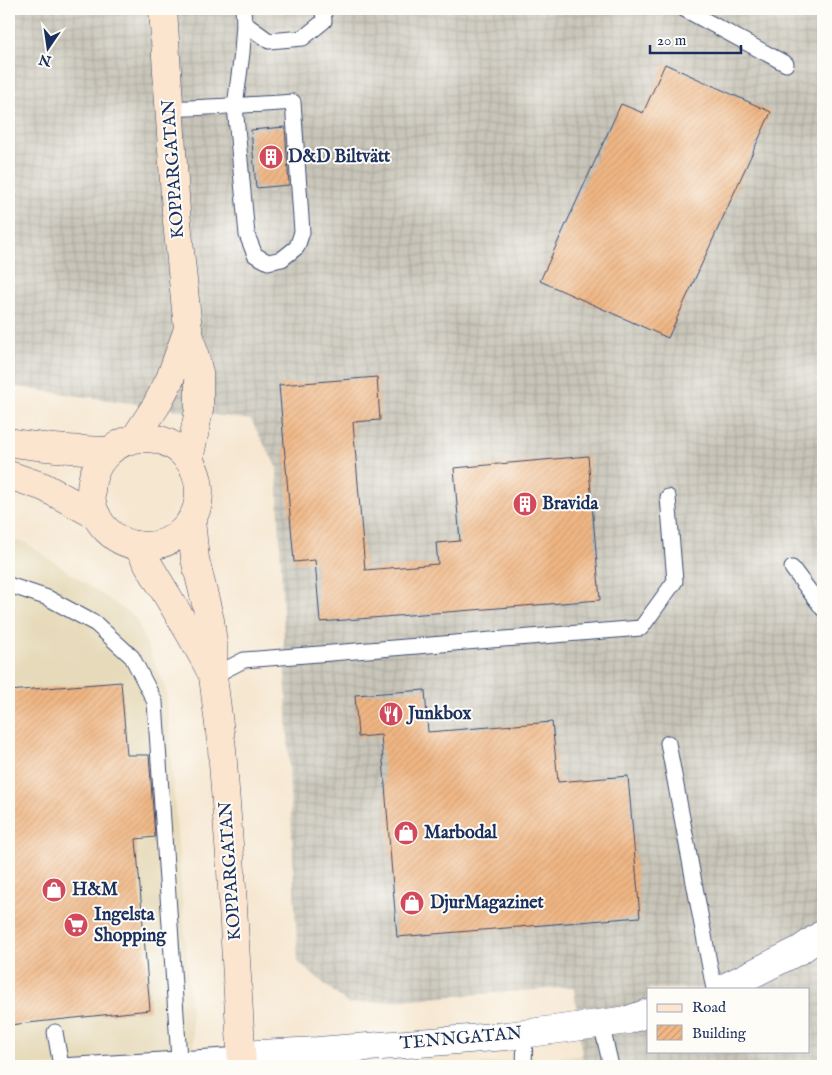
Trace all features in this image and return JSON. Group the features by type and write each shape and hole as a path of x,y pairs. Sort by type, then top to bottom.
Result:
{"street":[{"name":"KOPPARGATAN","path":"163,9 176,212 188,329 199,373 199,410 189,460"},
{"name":"KOPPARGATAN","path":"134,438 156,406 170,379 188,329"},
{"path":"134,438 155,438 174,446 189,460 196,474 199,490 198,505 191,520 184,529 174,538 150,546 137,545 121,540 107,530 97,516 92,500 92,482 98,465 109,451 134,438"},
{"path":"9,442 70,450 109,451"},
{"path":"9,475 44,487 97,516"},
{"name":"KOPPARGATAN","path":"191,520 195,558 210,620 213,643 214,676 222,749 231,872 242,1060"},
{"name":"KOPPARGATAN","path":"137,545 194,638 214,676"},
{"path":"724,988 800,950 823,934"},
{"name":"TENNGATAN","path":"242,1060 318,1051 526,1034 628,1020 647,1013"}],"lane":[{"path":"244,16 269,41 303,38 324,21 323,9"},
{"path":"684,9 786,64"},
{"path":"170,109 236,106 294,102 302,232 297,247 282,259 268,262 255,255 248,235 236,106 244,16"},
{"path":"214,676 244,660 641,628 675,581 668,497"},
{"path":"792,568 823,609"},
{"path":"9,585 48,598 96,624 132,657 154,702 179,1059"},
{"path":"668,743 714,988"},
{"path":"601,1024 611,1066"},
{"path":"55,1032 61,1066 179,1059 242,1060"},
{"path":"524,1066 526,1034"}],"shaded area":[{"path":"9,9 823,9 823,1066 583,1066 574,987 348,1004 298,962 277,468 251,420 9,386"},
{"path":"9,540 26,543 135,617 166,690 195,1066 9,1066"},
{"path":"582,1055 583,1066 463,1066"}],"building":[{"path":"665,64 771,112 668,338 540,281 621,104 643,113"},
{"name":"D&D Biltvätt","path":"285,127 289,185 256,188 251,130"},
{"name":"Bravida","path":"377,377 380,420 353,422 365,570 438,564 436,543 460,541 454,468 588,456 600,600 320,622 315,560 294,562 279,385"},
{"name":"Ingelsta Shopping","path":"121,682 127,755 149,755 155,837 136,839 150,1010 9,1025 9,691"},
{"path":"425,690 428,732 552,722 558,782 628,776 640,917 397,937 381,735 358,737 355,695"}],"place":[{"name":"D&D Biltvätt","path":"271,157"},
{"name":"Bravida","path":"525,504"},
{"name":"Junkbox","path":"391,714"},
{"name":"Marbodal","path":"406,833"},
{"name":"H&M","path":"54,890"},
{"name":"DjurMagazinet","path":"412,903"},
{"name":"Ingelsta Shopping","path":"76,925"}]}
